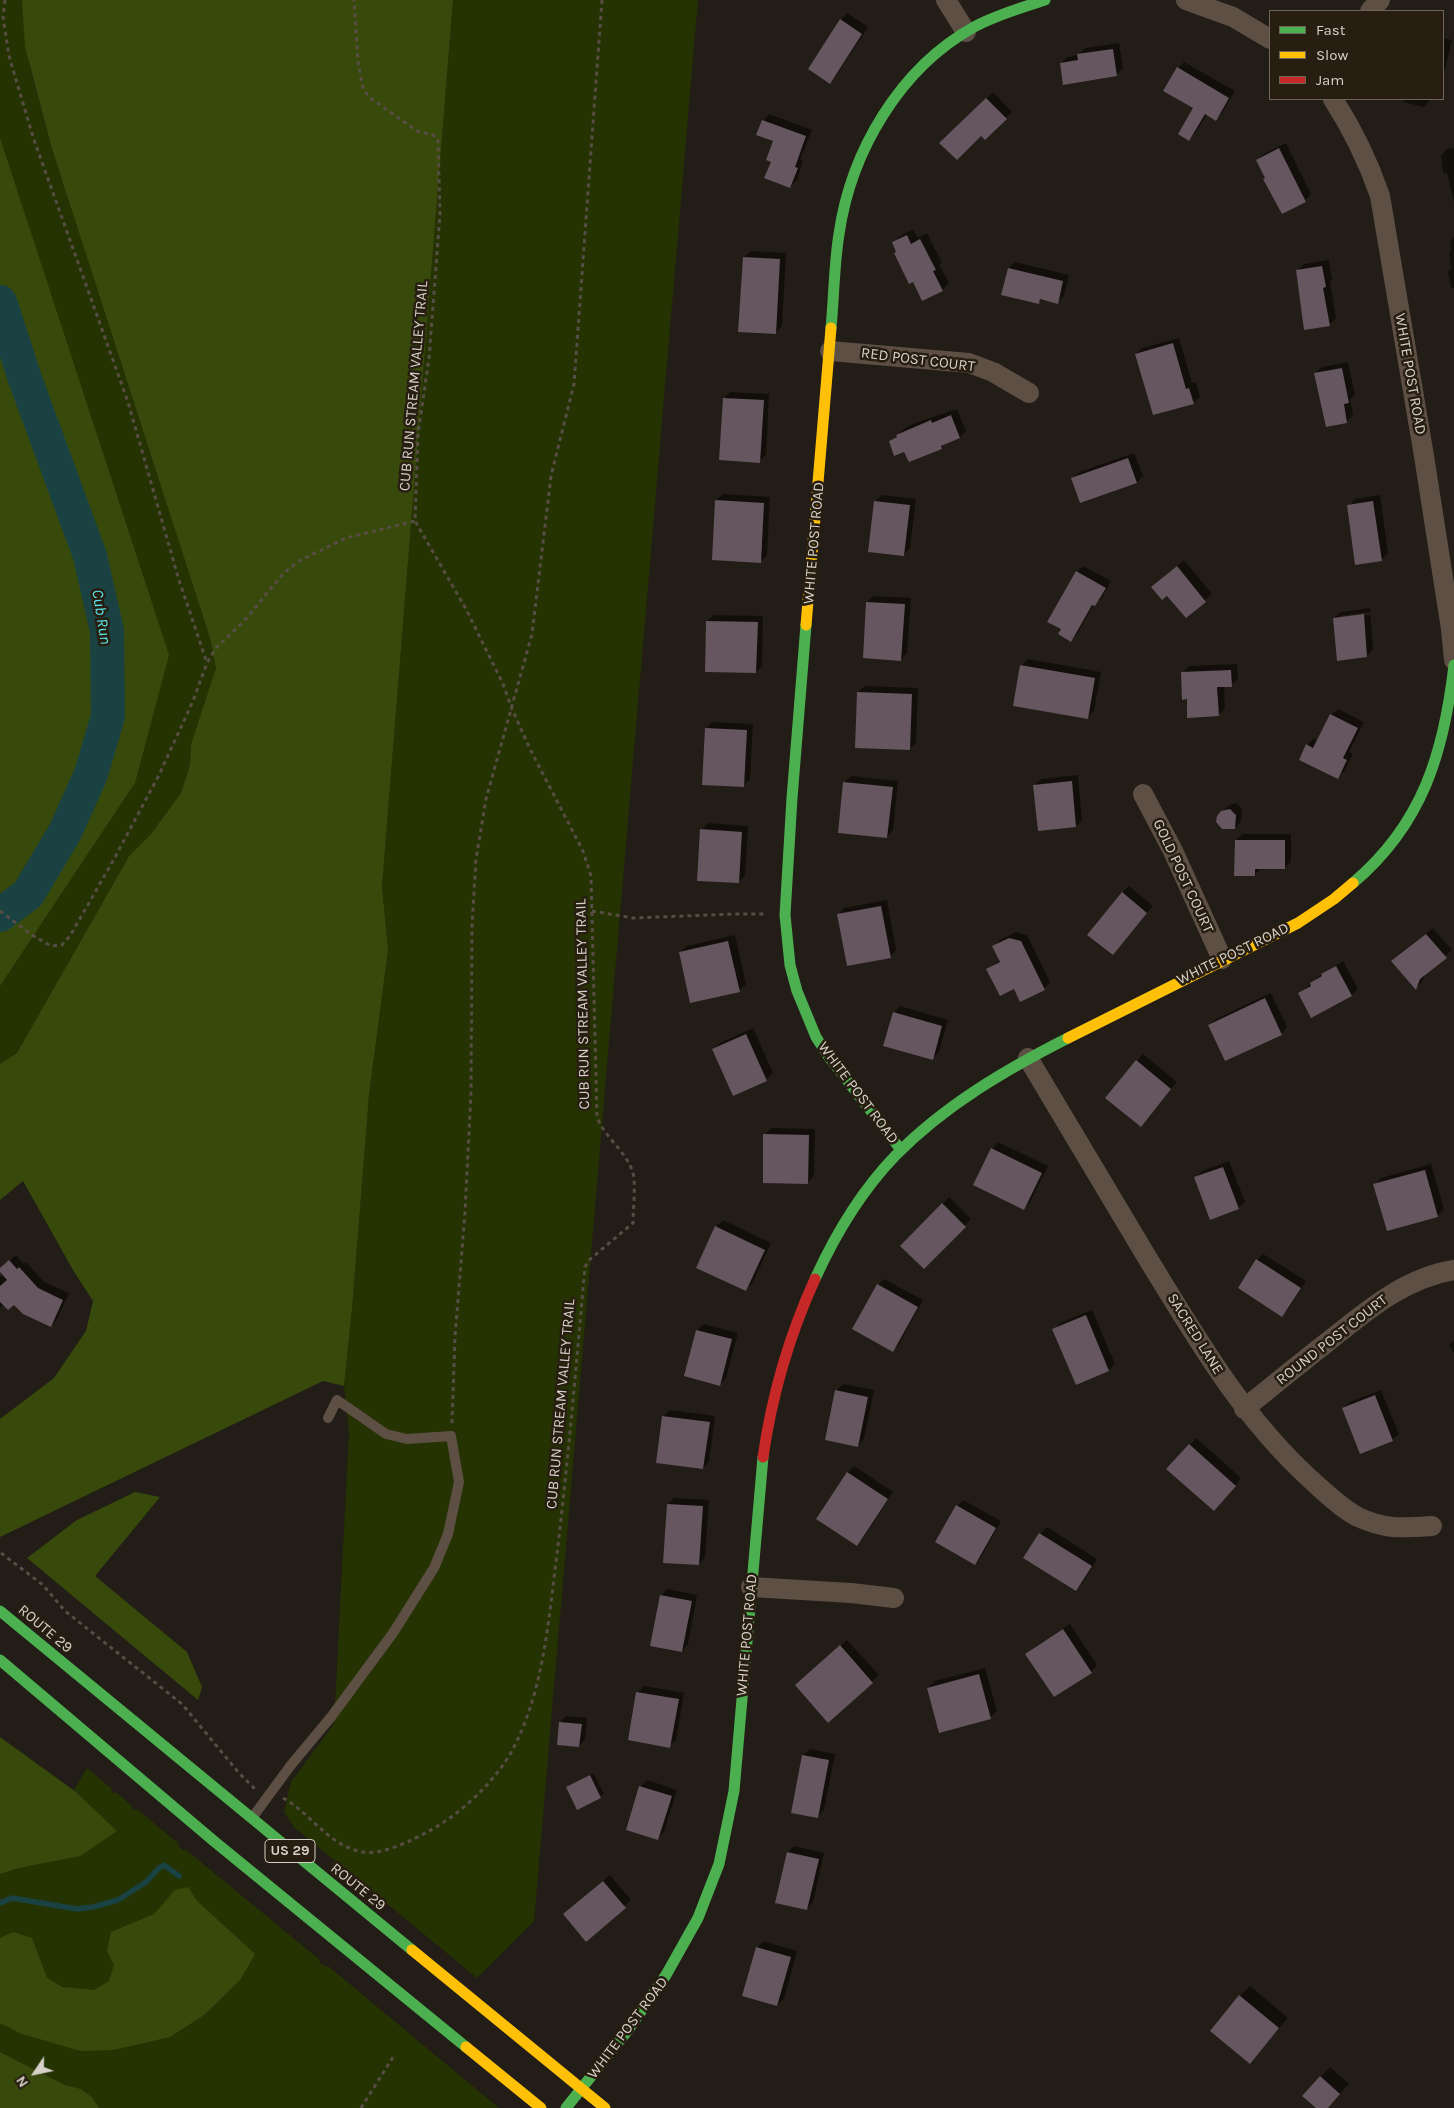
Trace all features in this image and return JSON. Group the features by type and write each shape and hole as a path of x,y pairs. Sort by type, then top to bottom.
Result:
{"street":[{"path":"946,0 966,32"},
{"name":"WHITE POST ROAD","path":"901,1150 828,1057 816,1037 796,991 790,965 785,915 793,788 839,233 846,197 858,159 878,121 904,85 937,52 966,32 1010,11 1045,0"},
{"path":"1186,0 1233,17 1269,39"},
{"path":"1371,10 1380,0"},
{"name":"WHITE POST ROAD","path":"1334,100 1359,142 1380,196 1427,475 1451,629 1454,660"},
{"name":"RED POST COURT","path":"830,350 969,363 993,372 1029,393"},
{"name":"WHITE POST ROAD","path":"566,2108 614,2050 673,1967 695,1926 712,1886 725,1841 734,1792 764,1444 775,1388 792,1329 810,1286 833,1243 872,1184 901,1150 956,1104 987,1082 1028,1058 1222,959 1298,923 1327,906 1363,876 1394,841 1418,805 1436,765 1452,700 1454,666"},
{"name":"GOLD POST COURT","path":"1143,794 1173,851 1222,959"},
{"name":"SACRED LANE","path":"1028,1058 1191,1330 1244,1409 1285,1456 1321,1489 1356,1516 1381,1527 1394,1529 1432,1526"},
{"name":"ROUND POST COURT","path":"1244,1409 1365,1312 1394,1292 1428,1277 1454,1270"},
{"path":"751,1587 850,1593 894,1598"},
{"name":"ROUTE 29","path":"0,1611 605,2108"},
{"name":"US 29","path":"0,1660 216,1842 541,2108"}],"lane":[{"path":"251,1819 331,1717 393,1633 434,1568 448,1534 459,1482 452,1436 407,1439 386,1434 337,1400 328,1418"}],"path":[{"path":"5,0 3,17 9,56 30,128 128,402 178,578 207,663"},
{"name":"CUB RUN STREAM VALLEY TRAIL","path":"1,1553 43,1585 65,1611 182,1704 239,1773 257,1791 271,1792 287,1801 331,1838 350,1849 366,1852 384,1850 418,1837 441,1825 484,1788 513,1750 532,1703 544,1655 565,1490 585,1268 588,1261 633,1223 633,1174 628,1163 601,1128 597,1117 591,876 583,850 512,709 503,684 466,608 415,521 418,434 429,358 440,214 438,139 433,135 417,131 369,97 363,88 358,62 354,0"},
{"path":"452,1436 455,1337 465,1212 471,1093 472,926 476,859 486,799 532,634 551,476 574,384 602,0"},
{"path":"0,911 50,946 62,945 70,936 114,859 159,775 193,701 207,663 216,648 245,620 282,575 298,562 346,538 415,521"},
{"path":"592,911 633,918 734,914 785,915"},
{"path":"362,2108 395,2054"}],"green space":[{"path":"0,0 50,0 28,60 52,149 210,638 216,668 191,744 190,765 181,793 151,834 129,856 17,1053 0,1064 0,986 135,783 0,140"},
{"path":"22,0 453,0 382,886 388,950 369,1095 344,1386 323,1381 0,1537 0,1419 54,1378 86,1331 93,1301 73,1270 23,1181 0,1200 0,1064 17,1053 129,856 151,834 181,793 190,765 191,744 216,668 210,638 52,149 25,47"},
{"path":"453,0 698,0 534,1921 477,1978 294,1827 284,1812 291,1782 334,1724 349,1432 344,1386 369,1095 388,950 382,886"},
{"path":"0,138 169,655 135,783 0,986"},
{"path":"135,1492 160,1497 95,1576 187,1652 202,1687 198,1700 27,1558 77,1520"},
{"path":"0,1737 76,1792 117,1831 80,1856 19,1868 0,1874"},
{"path":"87,1768 112,1789 111,1791 114,1794 116,1792 132,1806 131,1808 136,1811 137,1809 179,1844 178,1846 184,1851 185,1849 320,1960 319,1962 326,1967 328,1966 499,2108 99,2108 93,2098 81,2089 65,2085 0,2052 0,1874 116,1830 74,1790"},
{"path":"188,1887 197,1901 255,1954 240,1980 204,2015 170,2037 113,2050 81,2051 22,2034 0,2023 0,1938 13,1932 32,1938 47,1978 62,1987 94,1990 109,1981 114,1965 107,1951 111,1932 154,1914 175,1890"},
{"path":"0,2052 65,2085 81,2089 93,2098 99,2108 0,2108"}],"building":[{"path":"840,19 862,34 830,84 808,69"},
{"path":"1113,49 1117,76 1063,85 1060,63 1078,60 1077,54"},
{"path":"1177,67 1229,98 1216,121 1205,114 1189,141 1178,134 1193,108 1163,91"},
{"path":"986,98 1007,119 985,140 981,136 957,160 939,143"},
{"path":"762,120 806,136 795,167 798,168 790,188 764,178 771,162 766,160 773,141 756,135"},
{"path":"1279,148 1306,202 1282,214 1263,179 1265,178 1256,160"},
{"path":"907,235 911,244 920,239 936,270 933,271 943,291 922,301 913,282 909,284 894,253 896,252 892,242"},
{"path":"743,257 780,259 776,334 738,332"},
{"path":"1322,266 1326,287 1323,288 1330,326 1304,330 1296,270"},
{"path":"1008,268 1063,281 1058,304 1040,299 1039,304 1001,295"},
{"path":"1173,343 1186,389 1189,388 1194,404 1153,415 1135,354"},
{"path":"1342,368 1349,403 1344,404 1347,423 1326,427 1314,373"},
{"path":"723,398 764,400 760,463 719,460"},
{"path":"951,415 960,438 941,446 942,449 909,462 904,452 894,456 889,441 897,437 896,435 931,420 932,423"},
{"path":"1128,458 1137,483 1080,503 1071,478"},
{"path":"715,500 764,503 761,563 712,560"},
{"path":"874,501 910,505 904,556 868,552"},
{"path":"1373,501 1382,561 1355,565 1347,505"},
{"path":"1177,566 1206,602 1186,618 1167,596 1162,600 1151,587"},
{"path":"1076,571 1106,588 1095,606 1092,605 1071,642 1058,634 1061,629 1047,622"},
{"path":"866,602 905,604 901,661 863,658"},
{"path":"1364,614 1367,657 1337,661 1333,618"},
{"path":"706,621 758,622 756,673 705,672"},
{"path":"1020,665 1095,678 1088,719 1013,706"},
{"path":"1231,670 1232,687 1217,687 1219,716 1187,718 1187,699 1182,700 1181,672"},
{"path":"857,692 912,694 910,750 855,748"},
{"path":"1330,714 1358,728 1343,758 1347,760 1338,779 1299,760 1306,744 1313,748"},
{"path":"705,728 747,730 744,787 702,785"},
{"path":"1072,781 1076,827 1038,831 1033,785"},
{"path":"843,782 893,787 887,838 838,833"},
{"path":"1230,809 1236,815 1235,829 1222,829 1216,822 1217,816 1221,811"},
{"path":"700,829 742,832 739,883 697,881"},
{"path":"1235,840 1285,840 1285,869 1255,869 1255,876 1234,876"},
{"path":"1122,892 1147,913 1113,955 1087,935"},
{"path":"881,906 891,958 847,966 837,914"},
{"path":"1426,934 1447,958 1420,979 1416,990 1391,961"},
{"path":"1009,938 1021,941 1045,990 1020,1002 1014,989 1000,996 986,969 1000,962 992,946"},
{"path":"728,941 740,992 690,1003 679,952"},
{"path":"1336,966 1352,996 1311,1018 1298,993 1311,986 1310,983 1322,976 1321,974"},
{"path":"1265,998 1282,1035 1225,1061 1208,1025"},
{"path":"893,1012 942,1026 933,1060 883,1046"},
{"path":"746,1034 767,1081 733,1096 712,1049"},
{"path":"1136,1060 1171,1089 1141,1127 1105,1098"},
{"path":"763,1134 809,1135 808,1184 763,1183"},
{"path":"991,1148 1042,1173 1024,1210 973,1185"},
{"path":"1223,1167 1239,1209 1210,1220 1194,1177"},
{"path":"1425,1170 1438,1217 1387,1231 1373,1184"},
{"path":"942,1203 966,1227 924,1269 900,1246"},
{"path":"715,1226 765,1250 746,1291 696,1268"},
{"path":"1256,1259 1301,1288 1282,1317 1238,1288"},
{"path":"9,1260 17,1269 19,1267 38,1288 63,1300 51,1327 23,1314 14,1305 8,1310 0,1302 0,1286 7,1280 0,1272 0,1268"},
{"path":"877,1284 918,1307 893,1352 852,1329"},
{"path":"1086,1315 1109,1371 1076,1385 1052,1329"},
{"path":"696,1330 732,1339 720,1386 684,1376"},
{"path":"835,1390 868,1397 858,1447 825,1440"},
{"path":"1375,1395 1393,1441 1360,1454 1342,1408"},
{"path":"662,1416 710,1422 703,1469 656,1463"},
{"path":"1189,1444 1236,1486 1214,1511 1166,1469"},
{"path":"847,1472 888,1499 857,1546 816,1519"},
{"path":"667,1504 703,1506 699,1565 663,1563"},
{"path":"956,1505 996,1528 975,1565 935,1542"},
{"path":"1039,1533 1092,1566 1076,1591 1023,1558"},
{"path":"660,1595 692,1601 682,1652 650,1646"},
{"path":"1063,1629 1092,1673 1054,1697 1025,1654"},
{"path":"840,1645 873,1683 828,1723 795,1685"},
{"path":"979,1674 991,1719 939,1733 927,1688"},
{"path":"636,1692 679,1699 670,1748 628,1740"},
{"path":"559,1722 582,1724 579,1747 557,1745"},
{"path":"802,1755 829,1760 818,1818 791,1813"},
{"path":"590,1775 601,1798 577,1810 566,1787"},
{"path":"639,1786 672,1796 658,1840 626,1830"},
{"path":"787,1852 819,1859 807,1910 775,1903"},
{"path":"603,1881 626,1908 586,1942 563,1914"},
{"path":"756,1947 791,1957 777,2006 742,1996"},
{"path":"1239,1995 1279,2028 1250,2064 1210,2031"},
{"path":"1320,2076 1340,2094 1328,2108 1316,2108 1302,2096"}],"waterway":[{"name":"Cub Run","path":"0,302 25,379 90,556 107,631 108,716 91,774 65,832 28,894 0,915"},
{"path":"0,1903 12,1898 77,1909 93,1907 118,1900 146,1882 164,1865 179,1876"}],"traffic: fast":[{"path":"831,328 837,246 845,203 867,143 883,115 923,65 947,44 982,23 1045,0"},
{"path":"806,625 785,915 790,965 797,991 816,1037 829,1057 901,1150"},
{"path":"1353,883 1377,860 1397,836 1413,811 1426,784 1444,727 1454,665"},
{"path":"815,1279 831,1246 851,1213 872,1183 896,1155 935,1120 978,1089 1022,1062 1068,1038"},
{"path":"566,2108 628,2030 666,1975 698,1918 719,1864 734,1791 763,1457"},
{"path":"0,1611 412,1950"},
{"path":"0,1660 215,1842 466,2047"}],"traffic: slow":[{"path":"806,625 831,328"},
{"path":"1068,1038 1298,923 1334,899 1353,883"},
{"path":"412,1950 605,2108"},
{"path":"466,2047 541,2108"}],"traffic: jam":[{"path":"763,1457 771,1411 789,1344 815,1279"}]}
